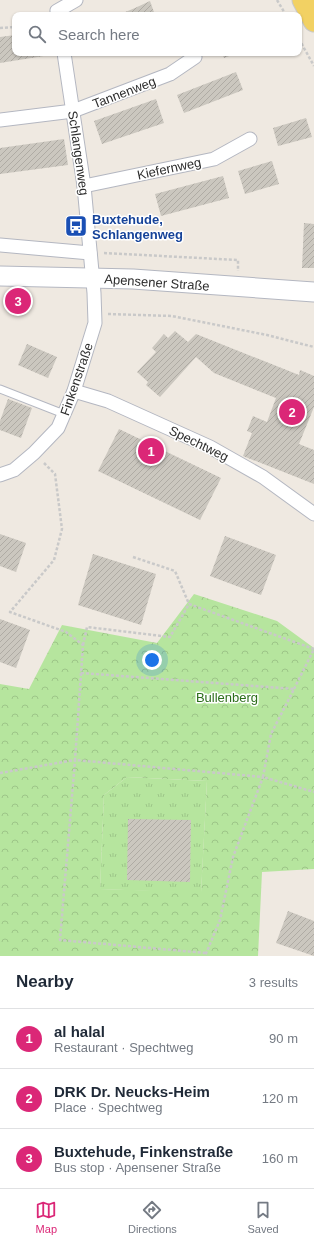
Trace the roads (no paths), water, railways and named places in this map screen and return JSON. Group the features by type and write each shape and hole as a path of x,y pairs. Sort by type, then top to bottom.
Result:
{"main road":[{"path":"303,0 314,21"},
{"name":"Apensener Straße","path":"0,276 93,285 133,279 314,292"}],"street":[{"path":"57,12 76,0"},
{"name":"Schlangenweg","path":"64,56 84,186 93,285"},
{"name":"Tannenweg","path":"0,120 73,111 170,74 195,57"},
{"name":"Kiefernweg","path":"84,186 214,159 250,139"},
{"path":"0,245 90,253"},
{"name":"Finkenstraße","path":"0,476 14,470 34,453 58,428 74,391 95,323 93,285"},
{"name":"Spechtweg","path":"74,391 108,401 210,446 263,477 314,514"}],"lane":[{"path":"0,389 64,414"}],"place":[{"name":"Buxtehude, Schlangenweg","path":"76,226"},
{"name":"Buxtehude, Finkenstraße","path":"18,301"},
{"name":"DRK Dr. Neucks-Heim","path":"292,412"},
{"name":"al halal","path":"151,451"}],"park label":[{"name":"Bullenberg","path":"227,697"}]}
